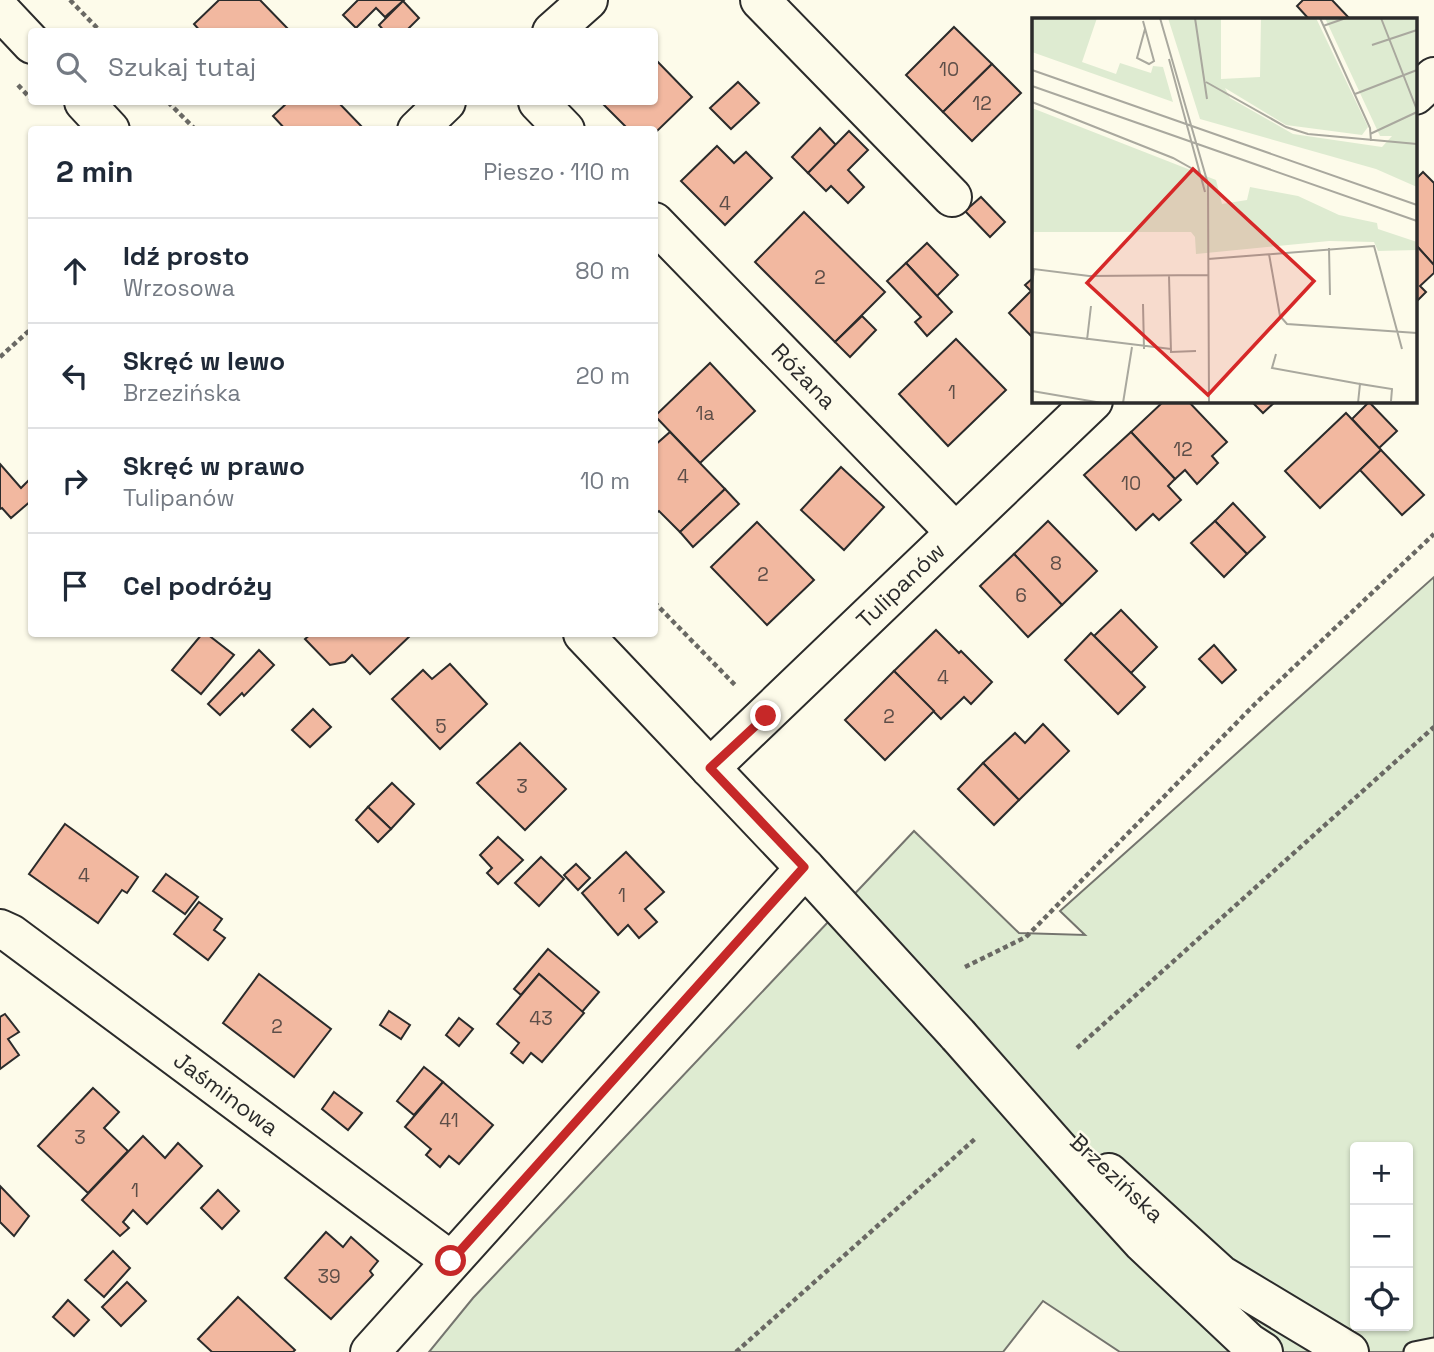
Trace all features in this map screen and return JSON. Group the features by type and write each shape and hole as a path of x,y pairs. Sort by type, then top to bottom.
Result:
{"street":[{"path":"556,28 588,0"},
{"path":"760,0 952,197"},
{"path":"0,10 28,40"},
{"path":"1416,94 1434,77"},
{"path":"87,105 106,126"},
{"path":"421,126 443,105"},
{"path":"541,105 561,126"},
{"name":"Różana","path":"658,226 955,532"},
{"name":"Tulipanów","path":"710,768 1092,402"},
{"name":"Brzezińska","path":"586,637 1101,1180 1221,1275 1349,1352"},
{"path":"370,1352 804,867"},
{"name":"Jaśminowa","path":"0,929 11,934 451,1261"},
{"name":"Brzezińska","path":"1101,1180 1143,1243 1249,1343 1263,1352"}],"lane":[{"path":"1414,1352 1434,1348"}],"path":[{"path":"70,0 97,28"},
{"path":"172,105 192,126"},
{"path":"0,357 28,332"},
{"path":"965,967 1026,937 1255,704 1434,534"},
{"path":"658,606 766,716"},
{"path":"1077,1048 1434,727"},
{"path":"736,1352 976,1138"}],"green space":[{"path":"1434,577 1434,1340 1402,1352 1120,1352 1043,1301 1003,1352 429,1352 473,1298 914,831 1019,933 1085,935 1060,911"}],"building":[{"path":"219,0 260,0 287,28 198,28 194,24"},
{"path":"358,0 404,0 385,17 376,8 356,28 343,15"},
{"path":"1303,0 1332,0 1349,18 1308,18 1297,6"},
{"path":"403,1 419,18 409,28 382,28 379,25"},
{"path":"954,27 992,64 943,112 906,75"},
{"path":"658,62 692,97 658,130 658,126 625,126 604,105 658,105"},
{"path":"992,64 1021,93 972,141 943,112"},
{"path":"738,82 759,103 731,129 710,108"},
{"path":"285,105 341,105 361,126 282,126 273,116"},
{"path":"820,128 836,145 808,173 792,157"},
{"path":"849,131 868,150 848,170 864,187 848,203 831,186 826,191 808,173"},
{"path":"717,146 734,163 746,152 772,178 725,225 681,181"},
{"path":"1423,172 1434,183 1434,265 1416,245 1416,179"},
{"path":"981,197 1005,222 990,237 965,211"},
{"path":"804,212 885,292 835,342 755,262"},
{"path":"927,243 958,275 937,296 906,263"},
{"path":"1416,245 1434,265 1434,273 1420,286 1426,292 1416,302"},
{"path":"906,263 952,312 927,336 915,322 921,317 887,281"},
{"path":"1032,279 1032,337 1009,313 1031,291 1025,285"},
{"path":"862,316 876,330 850,357 835,342"},
{"path":"956,339 1006,390 948,446 899,394"},
{"path":"710,363 755,411 700,463 658,419 658,413"},
{"path":"1163,402 1189,402 1227,442 1212,456 1218,463 1197,484 1185,470 1175,479 1131,432"},
{"path":"1252,402 1275,402 1263,413"},
{"path":"1369,402 1397,431 1379,448 1352,419"},
{"path":"1346,413 1381,450 1320,508 1285,471"},
{"path":"670,432 725,489 680,532 658,512 658,442"},
{"path":"1131,432 1175,479 1168,486 1181,500 1159,520 1153,514 1136,530 1084,475"},
{"path":"1381,450 1424,495 1402,515 1360,470"},
{"path":"0,464 21,488 28,481 28,503 11,518 0,509"},
{"path":"841,467 884,507 844,550 801,510"},
{"path":"725,489 739,504 693,547 680,532"},
{"path":"1233,503 1265,537 1247,554 1215,521"},
{"path":"1048,521 1097,571 1062,605 1014,554"},
{"path":"1215,521 1247,554 1224,577 1191,543"},
{"path":"757,522 814,580 767,625 711,567"},
{"path":"1014,554 1062,605 1028,637 980,586"},
{"path":"1121,610 1157,647 1131,673 1094,636"},
{"path":"936,630 992,682 971,704 964,697 941,719 894,671"},
{"path":"1091,633 1145,687 1118,714 1065,660"},
{"path":"200,637 211,637 234,655 201,694 172,670"},
{"path":"409,637 370,674 352,655 345,662 330,665 305,639"},
{"path":"1214,645 1236,670 1222,683 1199,659"},
{"path":"259,650 274,665 244,696 242,693 220,715 208,704"},
{"path":"450,664 487,704 440,749 392,699 423,670 432,679"},
{"path":"894,671 934,711 885,760 845,720"},
{"path":"313,709 331,727 310,747 292,730"},
{"path":"1043,724 1069,751 1019,800 983,763 1015,733 1025,743"},
{"path":"520,743 566,789 525,830 477,783"},
{"path":"983,763 1019,800 994,825 958,789"},
{"path":"392,783 414,804 391,829 368,807"},
{"path":"368,807 391,829 378,842 356,820"},
{"path":"65,824 138,877 127,893 122,890 98,923 29,874"},
{"path":"498,837 523,860 498,884 487,873 492,868 480,855"},
{"path":"626,852 664,892 645,909 657,922 639,938 628,925 618,935 582,893"},
{"path":"541,857 564,879 539,906 515,883"},
{"path":"576,864 590,878 578,890 564,875"},
{"path":"166,874 198,897 185,914 153,891"},
{"path":"199,902 222,919 214,930 225,938 208,960 174,934"},
{"path":"548,949 599,992 582,1012 539,974 521,995 514,989"},
{"path":"259,974 331,1029 294,1077 223,1023"},
{"path":"539,974 584,1013 542,1062 531,1053 523,1063 511,1053 519,1043 497,1024"},
{"path":"389,1011 410,1025 401,1039 380,1025"},
{"path":"5,1014 19,1032 8,1039 19,1055 0,1069 0,1017"},
{"path":"459,1018 473,1029 459,1046 446,1035"},
{"path":"424,1067 443,1082 414,1115 397,1101"},
{"path":"443,1082 493,1125 459,1164 449,1156 440,1167 426,1155 431,1149 405,1127"},
{"path":"93,1088 119,1112 104,1128 128,1151 88,1193 38,1146"},
{"path":"334,1092 362,1113 348,1130 322,1109"},
{"path":"143,1136 165,1158 178,1143 202,1166 147,1224 133,1210 123,1222 129,1228 120,1236 82,1200"},
{"path":"0,1186 29,1216 14,1236 0,1222"},
{"path":"218,1190 239,1211 222,1229 201,1208"},
{"path":"326,1232 343,1247 351,1237 378,1261 370,1271 373,1275 331,1319 285,1278"},
{"path":"113,1251 130,1268 104,1297 85,1280"},
{"path":"127,1282 146,1301 121,1326 102,1307"},
{"path":"238,1297 295,1350 212,1352 198,1339"},
{"path":"68,1300 89,1320 74,1336 53,1317"}],"route":[{"path":"451,1261 804,867 710,768 766,716"}]}
